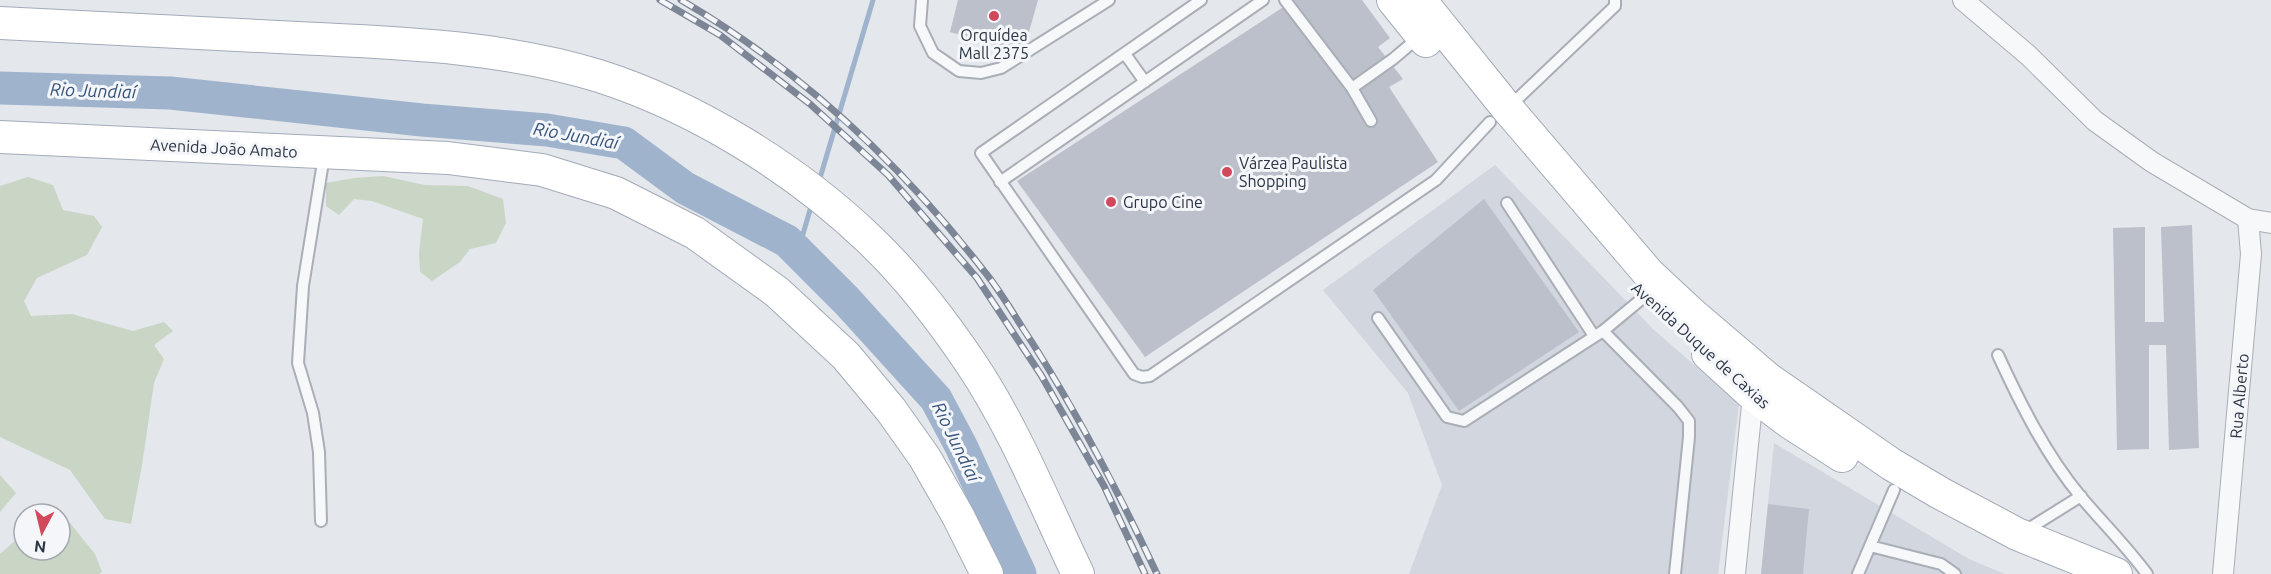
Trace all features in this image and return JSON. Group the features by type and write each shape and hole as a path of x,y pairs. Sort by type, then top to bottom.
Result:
{"main road":[{"name":"Avenida Duque de Caxias","path":"1393,0 1421,35 1649,274 1692,314 1760,386 1789,422 1892,477 1983,516 2017,534 2116,574"},
{"name":"Avenida Duque de Caxias","path":"1420,0 1499,115 1644,297 1760,386"},
{"path":"0,23 429,44 532,60 599,76 672,104 735,138 810,190 870,239 925,300 971,363 1009,429 1078,574"},
{"name":"Avenida João Amato","path":"0,137 448,158 542,170 616,193 694,234 777,292 846,356 891,410 925,458 987,574"},
{"name":"Avenida Duque de Caxias","path":"1892,477 1971,534 2059,574"}],"street":[{"path":"1963,0 2028,55 2095,121 2152,162 2248,219 2271,223"},
{"name":"Rua Alberto","path":"2223,574 2251,254 2248,219"},
{"path":"1735,574 1760,386"}],"lane":[{"path":"922,0 920,26 933,53 959,71 981,73 1001,68 1109,0"},
{"path":"1201,0 981,153 1134,374 1142,377 1150,376 1437,180 1499,115 1615,6 1615,0"},
{"path":"1000,182 1263,0"},
{"path":"1284,0 1352,88 1371,121"},
{"path":"1352,88 1393,59 1421,35"},
{"path":"1125,54 1145,82"},
{"path":"321,521 319,452 313,413 298,363 303,286 324,152"},
{"path":"1507,204 1598,333 1657,384 1689,421 1676,574"},
{"path":"1378,318 1447,417 1464,421 1598,333 1644,297"},
{"path":"1998,355 2040,438 2081,496 2131,552 2147,574"},
{"path":"1858,574 1870,546 1892,477"},
{"path":"2017,534 2032,528 2081,496"},
{"path":"1870,546 1941,564 1955,574"}],"shaded area":[{"path":"1495,165 1653,329 1739,404 1718,574 1409,574 1442,485 1408,393 1323,290"},
{"path":"1774,443 1969,559 2005,574 1761,574"}],"green space":[{"path":"383,176 425,185 468,186 503,199 506,223 496,243 470,249 460,262 432,281 420,272 419,253 423,219 372,201 354,199 339,215 326,206 326,183"},
{"path":"28,177 53,185 63,210 94,216 102,227 87,255 37,278 24,301 31,316 72,314 133,331 164,322 173,331 154,345 164,359 154,383 131,524 105,519 70,470 0,437 0,186"},
{"path":"0,475 16,493 0,512"},
{"path":"72,525 95,554 102,572 99,574 0,574 0,554 12,544 12,562 72,562"}],"building":[{"name":"Orquídea Mall 2375","path":"958,0 1038,0 1023,53 950,32"},
{"name":"Várzea Paulista Shopping","path":"1294,0 1362,0 1390,38 1378,47 1403,79 1389,87 1438,162 1145,357 1017,181"},
{"path":"1484,199 1579,332 1459,411 1373,290"},
{"path":"2192,225 2199,448 2169,450 2166,345 2149,345 2149,449 2117,450 2113,228 2145,227 2145,322 2164,322 2161,227"},
{"path":"1768,504 1809,509 1803,574 1761,574"}],"waterway":[{"path":"820,178 873,0"},
{"name":"Rio Jundiaí","path":"0,88 170,93 422,120 547,130 624,143 685,188 787,241 846,300 936,399 961,446 1020,574"},
{"path":"798,251 810,210"}],"railway":[{"path":"660,0 720,35 810,104 888,175 977,278 1041,375 1104,486 1145,574"},
{"path":"681,0 766,56 846,121 883,156 952,231 999,291 1077,417 1157,574"}],"place":[{"name":"Orquídea Mall 2375","path":"994,16"},
{"name":"Várzea Paulista Shopping","path":"1227,172"},
{"name":"Grupo Cine","path":"1111,202"}]}
